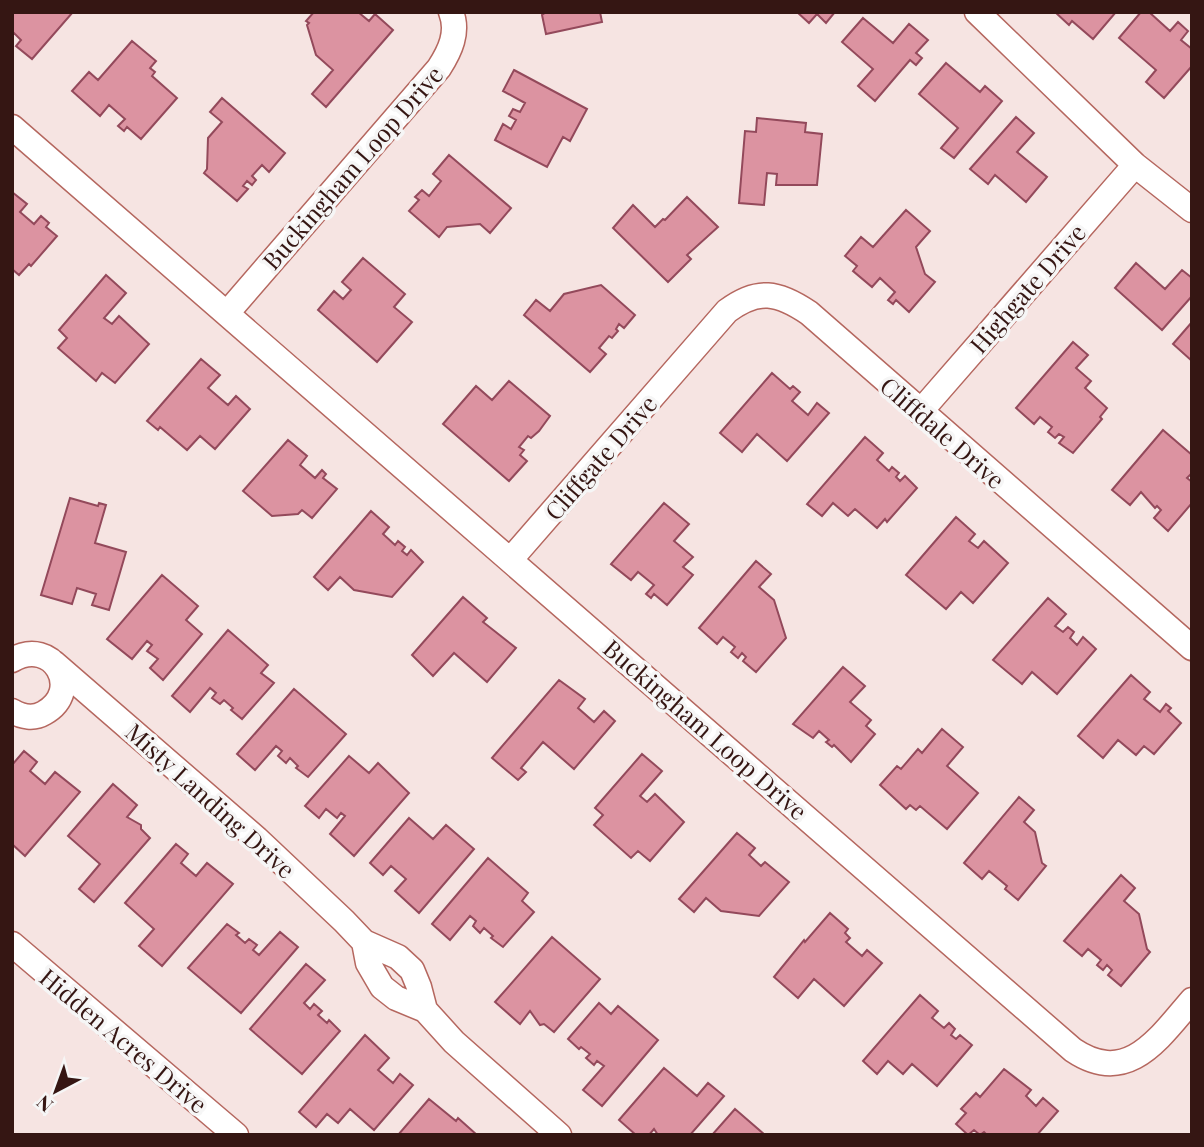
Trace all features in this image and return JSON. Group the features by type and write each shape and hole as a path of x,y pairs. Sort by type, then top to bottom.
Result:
{"street":[{"name":"Buckingham Loop Drive","path":"228,312 439,68 451,49 454,34 451,12"},
{"path":"977,12 1135,164 1192,210"},
{"name":"Buckingham Loop Drive","path":"12,127 228,312 1063,1041 1087,1059 1119,1063 1139,1055 1162,1035 1192,1000"},
{"name":"Highgate Drive","path":"920,412 1135,164"},
{"name":"Cliffdale Drive","path":"688,355 727,311 741,301 774,295 791,301 809,313 1192,648"},
{"name":"Cliffgate Drive","path":"512,559 688,355"},
{"path":"12,660 24,653 45,656 54,663 62,677 63,688 54,708 39,716 28,717 12,711"},
{"name":"Misty Landing Drive","path":"54,663 257,839 364,942 398,957 412,970 425,1010 454,1042 559,1135"},
{"name":"Hidden Acres Drive","path":"12,944 236,1135"}],"building":[{"path":"12,12 73,12 32,59 16,46 21,40 14,33 12,36"},
{"path":"314,12 358,12 369,21 375,14 393,30 326,107 312,94 333,70 316,55 307,25 309,23 306,21"},
{"path":"546,12 600,12 602,22 546,34 542,15"},
{"path":"797,12 835,12 826,23 817,14 809,23"},
{"path":"1055,12 1116,12 1093,39 1072,21 1069,25"},
{"path":"1141,12 1149,12 1170,31 1178,22 1188,31 1181,40 1192,49 1192,66 1164,98 1146,82 1156,70 1119,38"},
{"path":"863,18 893,43 909,24 928,40 916,53 922,58 916,65 910,60 875,101 858,86 873,69 842,42"},
{"path":"132,41 156,61 150,68 155,72 152,76 177,98 141,139 127,127 124,131 118,126 125,119 109,105 100,116 72,91 89,72 98,80"},
{"path":"946,63 980,92 985,86 1002,101 954,158 941,148 958,128 919,94"},
{"path":"514,70 587,109 570,141 563,137 547,167 495,140 503,124 511,129 516,120 509,116 513,109 520,112 525,103 503,91"},
{"path":"222,98 285,153 269,172 262,165 252,176 256,180 252,185 247,181 243,186 248,189 237,201 204,173 207,169 208,138 222,122 210,112"},
{"path":"1016,117 1034,133 1017,152 1047,177 1026,202 995,175 988,184 970,169"},
{"path":"757,118 806,123 805,132 822,134 817,185 776,185 777,174 767,173 764,205 739,203 745,131 756,132"},
{"path":"449,155 511,208 490,233 480,224 447,227 439,237 409,211 419,200 415,197 422,190 429,196 441,181 433,174"},
{"path":"12,192 27,204 20,212 34,224 41,216 49,223 46,227 57,236 31,266 29,264 19,275 12,269"},
{"path":"687,197 718,227 687,255 691,259 668,282 613,228 633,205 655,227"},
{"path":"906,210 930,231 916,247 925,274 935,282 909,312 896,300 893,304 888,300 895,292 880,278 872,287 853,271 857,266 845,256 861,237 873,247"},
{"path":"363,258 405,294 394,307 412,322 377,362 318,310 334,291 343,299 351,290 342,282"},
{"path":"1136,263 1165,289 1182,270 1192,278 1192,296 1162,330 1115,288"},
{"path":"106,275 126,293 104,318 112,324 119,316 149,344 115,383 102,373 96,381 58,348 67,338 59,330"},
{"path":"601,285 635,315 624,328 619,324 616,329 618,331 612,338 609,336 599,348 606,354 590,372 524,315 536,300 550,311 564,294"},
{"path":"1192,322 1192,361 1173,344"},
{"path":"1073,342 1088,355 1076,368 1091,381 1085,388 1107,408 1100,417 1102,419 1073,453 1059,443 1064,437 1059,434 1055,438 1048,432 1052,427 1040,417 1034,424 1016,408"},
{"path":"201,359 220,375 208,388 228,405 236,396 250,409 215,449 200,436 187,450 160,427 158,430 147,421"},
{"path":"772,373 790,389 793,386 800,392 792,401 808,415 817,403 829,413 787,461 757,434 742,452 720,433"},
{"path":"509,381 550,416 539,431 531,438 528,436 519,447 524,450 520,455 527,461 509,481 443,424 476,386 492,400"},
{"path":"1163,430 1192,455 1192,473 1187,478 1192,482 1192,503 1168,531 1154,518 1161,510 1157,506 1155,508 1141,492 1130,505 1112,490"},
{"path":"865,437 883,453 877,460 889,471 892,467 899,473 896,477 900,481 905,476 917,488 887,522 885,519 877,528 855,509 848,516 833,503 822,516 807,504"},
{"path":"288,440 307,456 300,465 315,478 322,470 326,474 323,478 337,489 312,518 302,510 298,514 272,516 243,491"},
{"path":"70,498 98,506 99,503 106,505 95,543 126,552 109,610 92,605 96,594 77,588 72,604 41,595"},
{"path":"664,503 689,524 674,541 693,557 683,567 693,575 667,605 654,594 651,598 646,594 654,585 638,572 631,580 611,564"},
{"path":"371,511 389,527 383,534 395,545 398,541 405,547 402,551 407,555 411,550 423,562 392,597 354,590 340,577 328,590 314,577"},
{"path":"956,517 975,534 969,541 978,548 984,541 1008,563 973,603 961,592 946,609 906,575"},
{"path":"756,561 771,574 759,587 774,600 786,638 756,672 743,661 746,657 742,653 738,658 731,652 735,647 723,637 717,644 699,628"},
{"path":"162,575 198,606 186,620 202,634 163,680 150,668 158,659 147,651 152,645 147,641 132,659 107,639"},
{"path":"463,597 487,618 483,622 516,648 487,682 454,653 433,676 412,655"},
{"path":"1048,598 1066,614 1055,626 1063,632 1068,627 1074,632 1070,638 1077,645 1083,637 1096,649 1057,694 1032,672 1022,684 993,660"},
{"path":"228,630 268,665 261,673 274,683 242,719 224,700 220,704 212,698 216,693 210,688 190,712 172,696"},
{"path":"843,667 865,686 850,702 871,720 866,726 875,734 851,762 834,745 832,747 826,742 829,740 819,731 813,738 793,724"},
{"path":"1131,675 1150,692 1144,699 1160,712 1166,704 1171,708 1168,711 1181,723 1154,754 1144,746 1136,755 1118,740 1103,758 1078,736"},
{"path":"559,680 585,699 578,708 594,722 604,711 615,721 574,769 543,742 521,768 526,772 518,780 492,758"},
{"path":"294,689 346,734 308,777 296,768 298,766 290,758 286,763 278,756 282,751 276,746 255,770 237,754"},
{"path":"942,729 963,747 947,766 978,793 947,829 920,806 916,810 910,805 906,809 880,785 897,766 901,769 918,749 922,753"},
{"path":"24,751 37,762 30,771 45,784 55,772 80,792 25,856 12,844 12,765"},
{"path":"642,754 662,771 640,796 647,802 655,794 684,822 650,861 638,851 631,858 594,825 603,815 595,808"},
{"path":"349,756 369,773 378,763 409,793 354,856 330,834 345,816 341,813 337,818 326,809 319,818 305,806"},
{"path":"113,784 137,805 127,817 141,825 141,829 150,838 94,902 79,889 100,864 68,836"},
{"path":"1019,797 1034,810 1024,822 1035,832 1042,863 1046,866 1018,900 1005,889 1007,886 989,871 982,879 964,863"},
{"path":"409,818 433,839 446,825 474,849 419,913 395,891 406,879 391,866 383,875 370,863"},
{"path":"737,833 755,848 749,855 761,866 765,862 789,882 759,916 721,911 706,898 694,912 679,899"},
{"path":"176,844 188,854 181,863 196,876 207,863 233,884 162,966 139,946 154,929 125,903"},
{"path":"488,858 528,893 522,901 534,912 503,947 491,938 493,936 484,928 480,933 473,926 476,921 470,916 450,940 432,924"},
{"path":"1121,875 1135,888 1124,901 1139,914 1150,952 1121,986 1108,975 1112,970 1107,965 1103,970 1097,965 1101,960 1088,949 1082,956 1064,941"},
{"path":"830,913 848,929 845,933 850,938 846,942 862,956 867,950 882,963 844,1006 814,979 798,998 774,977"},
{"path":"227,924 239,933 236,935 245,943 249,939 257,945 253,950 259,955 280,932 298,947 241,1013 188,968"},
{"path":"552,937 600,979 554,1032 544,1024 540,1025 530,1011 520,1024 495,1002"},
{"path":"306,964 325,980 304,1003 310,1009 314,1004 322,1011 318,1015 327,1023 329,1020 340,1031 302,1074 250,1029"},
{"path":"920,995 938,1011 932,1018 944,1028 949,1023 955,1029 951,1035 956,1039 960,1035 972,1045 937,1086 912,1064 903,1074 888,1061 877,1074 863,1061"},
{"path":"599,1003 611,1014 618,1006 658,1040 602,1106 583,1090 604,1066 597,1061 594,1065 586,1058 590,1054 568,1039"},
{"path":"365,1035 389,1058 378,1070 393,1083 400,1074 413,1085 374,1130 350,1109 338,1123 327,1114 316,1127 299,1112"},
{"path":"664,1068 697,1096 708,1083 724,1096 690,1135 658,1135 654,1129 649,1135 636,1135 619,1120"},
{"path":"1004,1069 1031,1090 1026,1096 1036,1106 1043,1098 1058,1111 1037,1135 987,1135 984,1132 980,1135 974,1130 968,1135 956,1124 966,1113 961,1109 976,1093 980,1097"},
{"path":"429,1099 456,1121 458,1118 477,1135 398,1135"},
{"path":"735,1109 765,1135 712,1135"}]}
